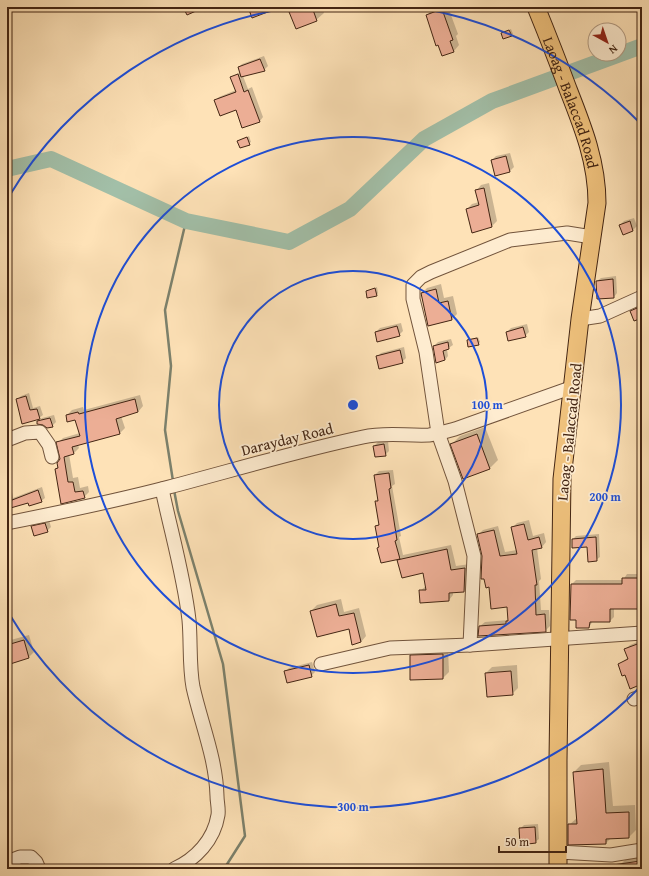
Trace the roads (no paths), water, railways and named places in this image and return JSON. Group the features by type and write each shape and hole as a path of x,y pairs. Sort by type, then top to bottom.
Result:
{"main road":[{"name":"Laoag - Balaccad Road","path":"536,7 584,129 594,163 597,184 597,203 580,319 562,486 558,869"}],"street":[{"path":"470,645 474,556 455,481 438,433 426,352 413,299 413,285 416,281 431,272 510,240 568,233 592,237"},
{"path":"580,319 600,316 642,297"},
{"name":"Darayday Road","path":"7,523 85,508 282,456 373,434 438,433 455,429 573,387"},
{"path":"7,440 25,433 40,432 49,445 52,457"},
{"path":"165,488 186,602 190,636 191,672 199,710 212,758 217,786 218,814 212,833 202,849 186,863 174,869"},
{"path":"321,664 390,648 470,645 642,634"},
{"path":"559,852 611,855 642,850"},
{"path":"7,862 20,857 31,857 36,862 38,869"}],"waterway":[{"path":"7,169 51,159 186,221 289,242 350,209 424,139 492,101 642,46"},
{"path":"173,481 165,430 171,366 165,310 186,221"},
{"path":"174,490 178,511 223,664 245,836 224,869"}]}
